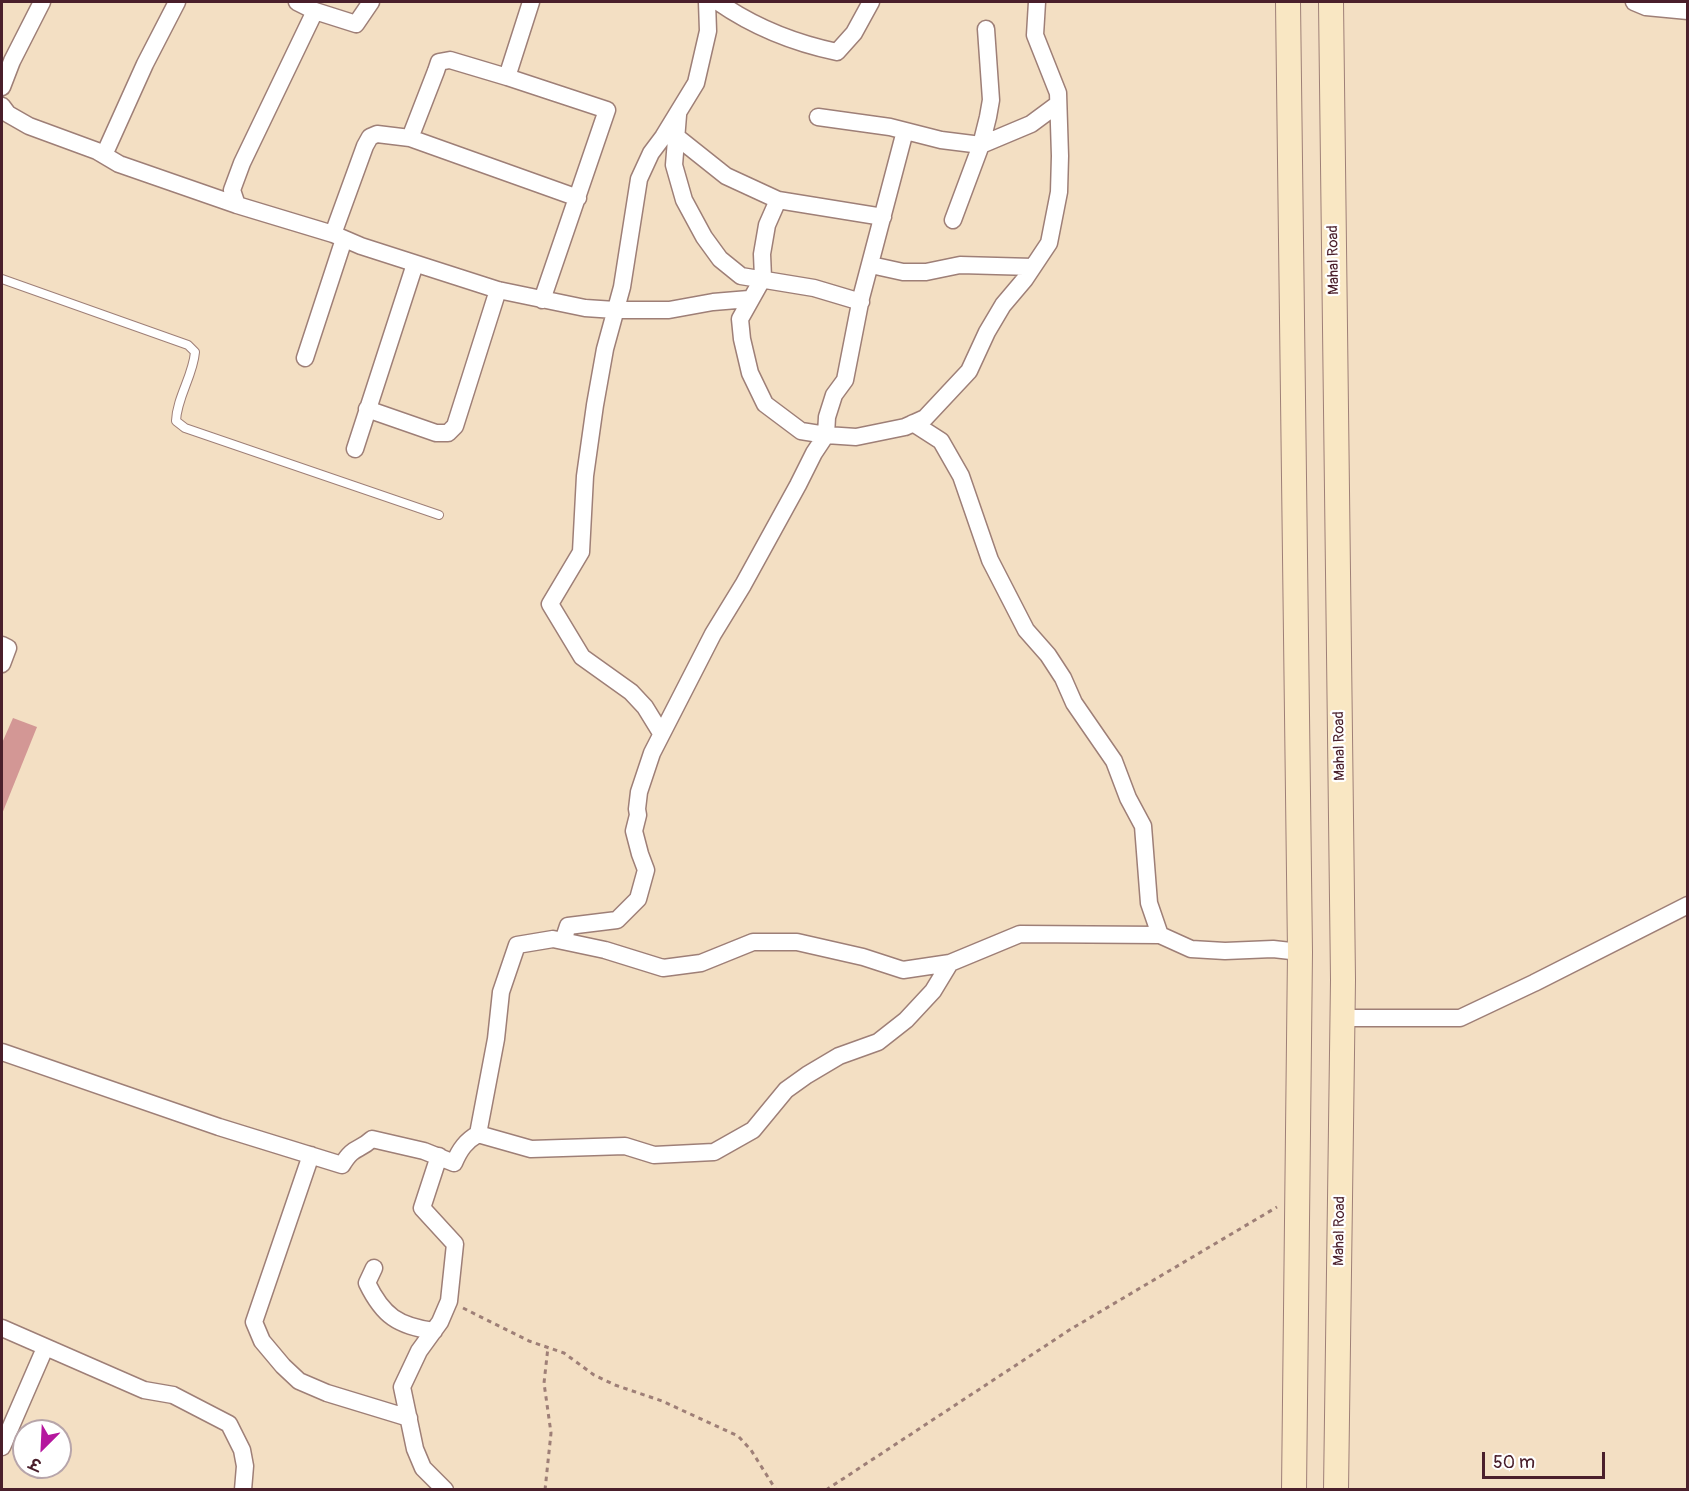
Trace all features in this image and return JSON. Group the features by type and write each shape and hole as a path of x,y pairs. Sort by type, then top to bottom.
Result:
{"main road":[{"path":"1288,2 1300,952 1294,1490"},
{"name":"Mahal Road","path":"1330,2 1343,1018 1336,1490"}],"street":[{"path":"2,87 12,61 42,2"},
{"path":"104,155 145,64 177,2"},
{"path":"297,2 315,11 356,24 371,2"},
{"path":"507,77 531,2"},
{"path":"661,733 645,707 631,692 582,657 550,604 581,552 585,476 605,349 622,287 639,179 651,153 696,83 708,31 707,2"},
{"path":"718,2 777,36 837,52 854,33 871,2"},
{"path":"778,200 767,225 762,254 763,278 749,299 740,319 750,374 765,404 801,431 826,435 856,437 925,418 969,371 987,332 1003,305 1049,243 1059,192 1058,93 1035,35 1037,2"},
{"path":"1634,2 1646,7 1688,10"},
{"path":"237,205 232,190 242,163 315,11"},
{"path":"953,220 981,145 991,100 986,29"},
{"path":"410,138 440,62 450,60 607,110 542,300"},
{"path":"818,117 905,131 941,140 981,145 1031,124 1058,104"},
{"path":"2,106 8,114 29,126 104,155 119,164 498,290 585,308 615,310 669,310 713,302 749,299"},
{"path":"678,111 674,165 681,191 704,237 720,259 741,276 814,288 861,302"},
{"path":"563,941 568,926 617,920 638,899 646,870 634,831 638,815 639,792 661,733 713,634 768,542 814,453 826,435 827,417 834,395 845,380 861,302 905,131"},
{"path":"305,358 338,236 365,146 370,137 377,134 410,138 578,198"},
{"path":"677,137 726,176 778,200 883,217"},
{"path":"355,449 415,264"},
{"path":"871,265 903,272 926,272 960,264 1033,267"},
{"path":"367,409 436,433 448,433 454,426 498,290"},
{"path":"913,423 941,441 961,476 990,560 1021,621 1063,678 1074,703 1114,760 1128,798 1143,826 1149,903 1160,935"},
{"path":"2,645 8,648 2,664"},
{"path":"1343,1018 1460,1018 1688,904"},
{"path":"478,1134 496,1040 501,992 517,945 553,939 605,950 663,968 701,963 753,942 797,942 863,957 903,970 950,963 1020,934 1160,935 1191,949 1226,951 1273,949 1300,952"},
{"path":"2,1052 219,1127 342,1165 354,1149 365,1145 372,1139 439,1156 454,1163 458,1152 468,1140 478,1134 531,1149 625,1146 654,1155 714,1152 753,1130 786,1090 807,1074 839,1056 878,1042 906,1020 933,991 950,963"},
{"path":"311,1155 254,1322 262,1341 299,1381 327,1393 409,1418"},
{"path":"439,1156 422,1208 455,1244 449,1301 440,1322 419,1351 402,1387 416,1449 423,1468 445,1490"},
{"path":"374,1268 367,1283 375,1300 396,1321 416,1329 434,1331"},
{"path":"2,1328 144,1390 173,1395 229,1424 242,1450 245,1466 243,1490"},
{"path":"2,1447 45,1348"}],"lane":[{"path":"2,279 188,345 195,352 194,362 177,411 176,421 185,428 439,515"}],"path":[{"path":"826,1490 1071,1329 1297,1195"},
{"path":"449,1301 529,1341 564,1353 594,1375 615,1385 662,1401 738,1436 751,1450 776,1490"},
{"path":"545,1490 551,1433 544,1383 548,1347"}],"building":[{"path":"13,718 37,727 2,814 2,743"}]}
